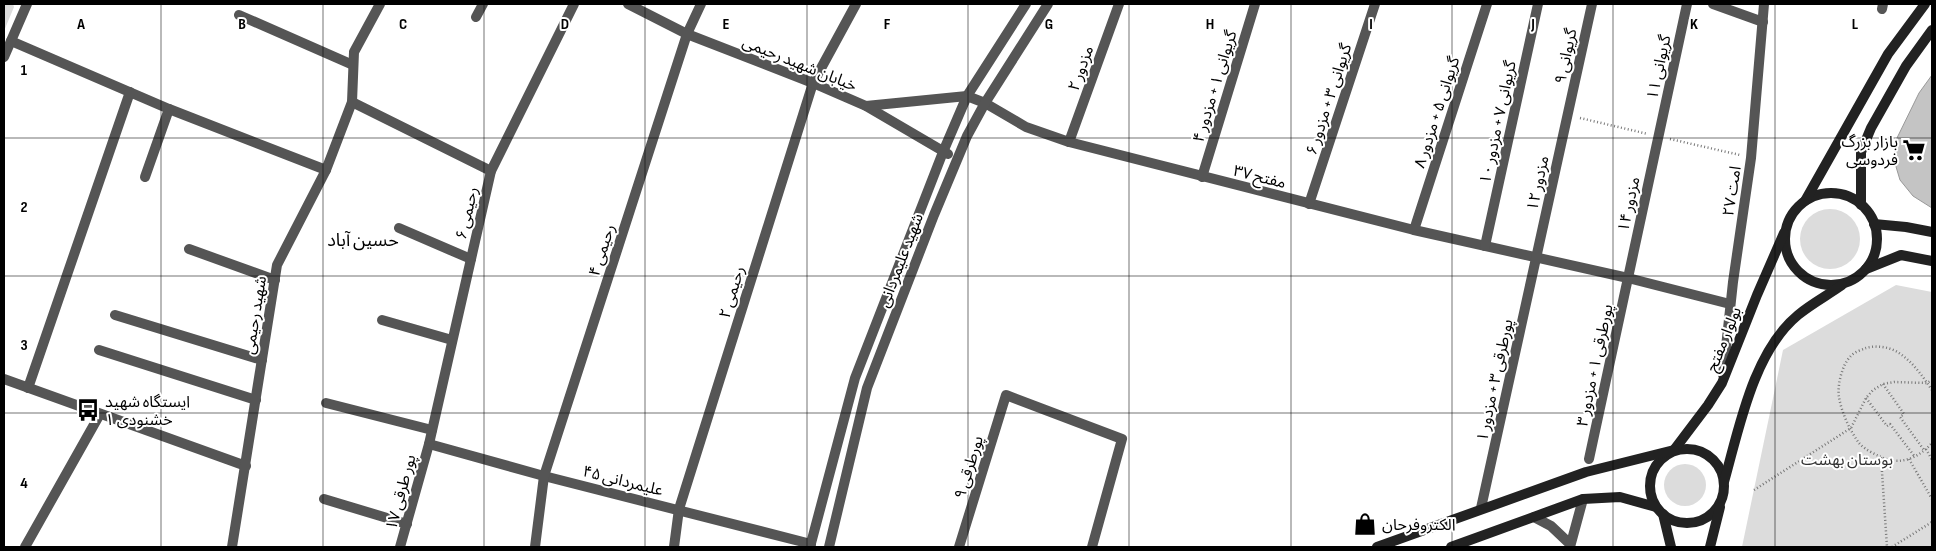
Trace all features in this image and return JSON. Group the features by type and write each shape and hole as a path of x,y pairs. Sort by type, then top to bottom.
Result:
{"main road":[{"path":"1805,201 1888,54 1925,4"},
{"path":"1861,205 1861,152 1871,128 1906,66 1932,30"},
{"path":"1724,482 1744,412 1760,368 1777,338 1797,316 1856,278 1865,270 1872,260 1876,248 1877,236 1874,224 1869,214 1861,205 1851,198 1840,194 1828,193 1816,196 1805,201 1796,209 1790,219 1786,230 1787,254 1801,274 1811,280 1822,284 1846,283"},
{"path":"1874,224 1932,232"},
{"name":"بولوار مفتح","path":"1674,450 1722,383 1757,295 1786,230"},
{"path":"1865,270 1901,255 1932,261"},
{"path":"1377,547 1480,508 1586,472 1674,450 1694,448 1703,452 1718,464 1724,482 1724,492 1710,547"},
{"path":"1670,547 1660,511 1652,498 1650,479 1658,461 1674,450"},
{"path":"1451,547 1475,543 1534,517 1583,500 1620,497 1660,511 1680,523 1700,521 1716,510 1721,502"}],"street":[{"path":"4,57 27,4"},
{"name":"شهید رحیمی","path":"232,547 277,265 326,170 352,102 354,52 380,4"},
{"path":"476,18 483,4"},
{"name":"رحیمی ۶","path":"429,444 491,171 574,4"},
{"name":"خیابان شهید رحیمی","path":"628,4 687,34 866,106 943,152 957,158"},
{"name":"رحیمی ۴","path":"535,547 544,476 687,34 701,4"},
{"name":"رحیمی ۲","path":"674,547 679,509 812,83 856,4"},
{"name":"شهید علیمردانی","path":"810,546 855,378 943,152 968,96 1026,4"},
{"name":"شهید علیمردانی","path":"829,547 867,388 957,158 984,103 1048,4"},
{"name":"مزدور ۲","path":"1069,142 1119,4"},
{"name":"گریوانی ۱ + مزدور ۴","path":"1202,177 1255,4"},
{"name":"گریوانی ۳ + مزدور ۶","path":"1309,204 1375,4"},
{"name":"گریوانی ۵ + مزدور ۸","path":"1414,230 1487,4"},
{"name":"گریوانی ۷ + مزدور ۱۰","path":"1485,246 1538,4"},
{"name":"گریوانی ۹","path":"1568,115 1592,4"},
{"name":"گریوانی ۱۱","path":"1658,136 1687,4"},
{"path":"1713,4 1763,22"},
{"name":"امت ۲۷","path":"1722,383 1730,304 1751,158 1764,4"},
{"path":"239,15 353,65"},
{"path":"11,41 169,109 326,170"},
{"path":"28,388 130,92"},
{"path":"866,106 968,96"},
{"name":"مفتح ۳۷","path":"968,96 1026,127 1069,142 1414,230 1628,278 1730,304"},
{"path":"352,102 491,171"},
{"path":"145,177 169,109"},
{"name":"مزدور ۱۲","path":"1536,257 1568,115"},
{"name":"مزدور ۱۴","path":"1628,278 1658,136"},
{"path":"399,228 471,259"},
{"path":"189,249 274,280"},
{"name":"پورطرقی ۳ + مزدور ۱","path":"1480,508 1536,257"},
{"name":"پورطرقی ۱ + مزدور ۳","path":"1589,459 1628,278"},
{"path":"115,315 262,360"},
{"path":"382,320 452,340"},
{"path":"99,350 256,400"},
{"path":"4,379 246,466"},
{"name":"پورطرقی ۹","path":"959,547 1006,395 1122,439 1092,547"},
{"path":"326,403 432,430"},
{"path":"25,547 100,414"},
{"name":"علیمردانی ۴۵","path":"429,444 544,476 679,509 810,546 824,547"},
{"name":"پور طرقی ۱۷","path":"400,547 429,444"},
{"path":"324,499 407,524"},
{"path":"1570,546 1583,500"},
{"path":"1534,517 1551,526 1570,546"}],"path":[{"path":"1568,115 1751,158"},
{"path":"1932,390 1917,369 1898,352 1876,346 1859,350 1849,357 1841,373 1838,396 1859,444 1880,457 1898,462 1915,457 1932,443"},
{"path":"1754,490 1851,428 1866,398 1873,390 1883,384 1907,381 1927,383 1932,380"},
{"path":"1883,384 1904,414 1900,416 1932,460"},
{"path":"1866,398 1887,426 1890,424 1915,457"},
{"path":"1880,457 1887,547"},
{"path":"1909,459 1932,499"},
{"path":"1892,547 1932,522"}],"green space":[{"path":"4,4 13,4 14,7 4,31"},
{"path":"1824,209 1836,209 1847,214 1855,222 1860,233 1858,251 1847,264 1836,269 1824,269 1813,264 1805,256 1800,245 1800,233 1805,222 1813,214"},
{"name":"بوستان بهشت","path":"1896,285 1932,292 1932,547 1742,547 1783,350"},
{"path":"1685,464 1700,470 1706,485 1700,500 1685,506 1670,500 1664,485 1670,470"}],"building":[{"name":"بازار بزرگ فردوسی","path":"1932,75 1932,208 1913,196 1900,180 1894,160 1896,140 1919,93"}],"place":[{"name":"بازار بزرگ فردوسی","path":"1914,150"},
{"name":"ایستگاه شهید خشنودی ۱","path":"88,410"},
{"name":"الکتروفرحان","path":"1365,524"}],"district":[{"name":"حسین آباد","path":"363,240"}]}
